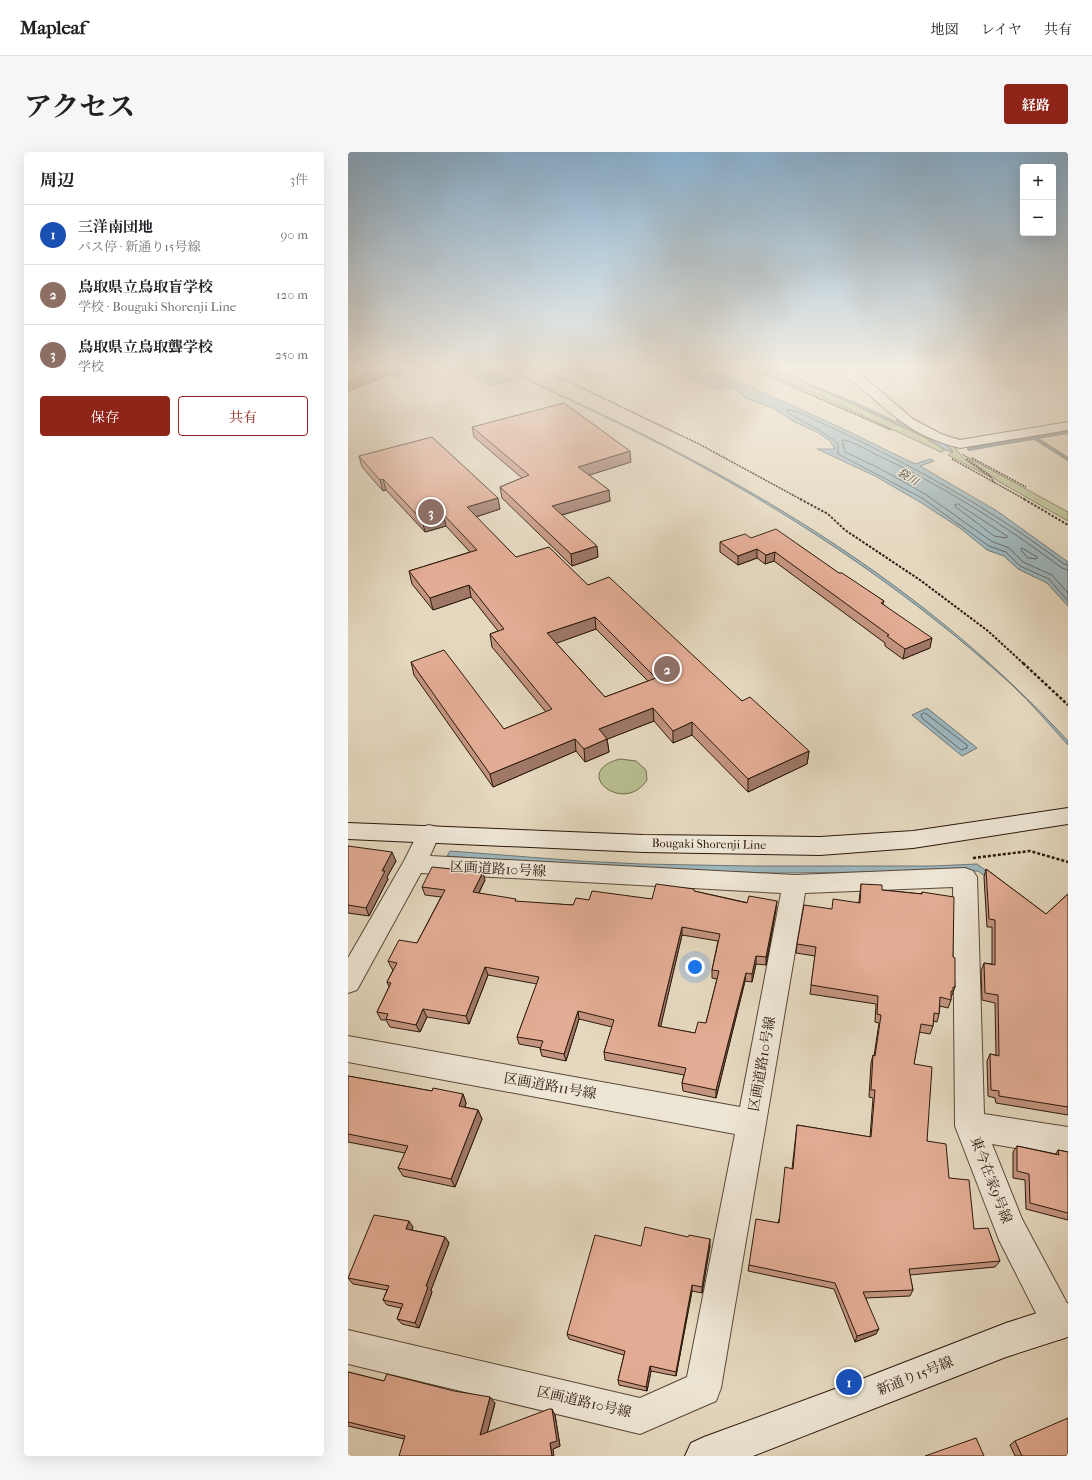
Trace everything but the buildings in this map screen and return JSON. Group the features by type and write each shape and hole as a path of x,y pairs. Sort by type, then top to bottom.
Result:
{"street":[{"path":"921,429 960,448 1054,429"},
{"name":"Bougaki Shorenji Line","path":"348,831 429,833 651,843 821,846 917,839 1068,816"},
{"path":"348,982 414,864 429,833"},
{"name":"区画道路10号線","path":"348,1347 640,1416 703,1388 795,884 414,864"},
{"path":"795,884 965,877 970,1126"},
{"name":"区画道路11号線","path":"348,1049 751,1123"},
{"name":"東今在家9号線","path":"970,1126 1068,1142"},
{"name":"東今在家9号線","path":"970,1126 1010,1229 1063,1321"},
{"name":"新通り15号線","path":"714,1454 1006,1340 1063,1321"}],"path":[{"path":"668,429 828,514 845,530 920,580 988,631 1068,705"},
{"path":"960,448 964,458 990,476 994,482"},
{"path":"960,448 1026,487"},
{"path":"971,858 1030,851 1068,862"}],"green space":[{"path":"891,429 906,429 924,437 945,450 941,452"},
{"path":"914,429 920,429 953,445 963,458 990,477 948,455 953,452 948,446"},
{"path":"962,454 1068,512 1068,521 998,481"},
{"path":"620,759 636,761 646,770 647,780 637,790 626,794 615,793 606,788 600,781 599,773 606,765"}],"water":[{"path":"629,429 657,442 722,476 785,513 846,552 905,594 962,639 1016,688 1068,741 1068,745 1012,685 975,652 898,591 817,535 775,509 690,460"},
{"name":"袋川","path":"810,429 843,429 915,464 930,459 934,461 920,466 997,511 1068,562 1068,606 1047,583 1018,569 1004,556 987,550 960,528 920,502 875,476 817,449 835,449 830,441"},
{"path":"909,429 912,429 947,445 952,452 945,450 940,445"},
{"path":"927,708 977,748 962,756 912,715"},
{"path":"450,851 641,864 750,866 933,866 977,864 1068,932 1068,938 978,871 774,873 629,869 581,867 447,856"}],"waterway":[{"path":"969,449 1068,432"},
{"path":"1035,438 1068,459"}],"place":[{"name":"鳥取県立鳥取聾学校","path":"431,512"},
{"name":"鳥取県立鳥取盲学校","path":"667,669"},
{"name":"三洋南団地","path":"849,1382"}]}
